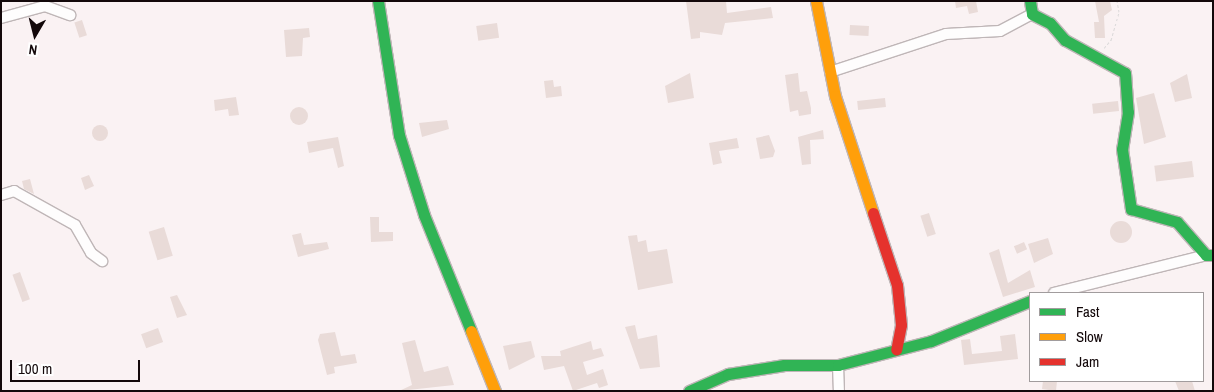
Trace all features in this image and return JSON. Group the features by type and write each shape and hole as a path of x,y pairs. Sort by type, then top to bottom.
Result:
{"street":[{"path":"378,1 399,135 424,215 495,391"},
{"path":"816,1 830,72 852,153 897,285 901,325 896,350"},
{"path":"1030,1 1032,14"},
{"path":"1,18 45,6 70,15"},
{"path":"830,72 946,34 1000,31 1032,14"},
{"path":"1032,14 1050,23 1065,40 1125,73 1128,112 1122,149 1131,209 1177,222 1209,255"},
{"path":"1,195 14,191 75,225 90,253 102,261"},
{"path":"1058,292 1209,255"},
{"path":"689,391 728,374 784,365 838,365 896,350 970,328 1029,301"},
{"path":"838,365 839,391"}],"path":[{"path":"1096,56 1112,40 1119,12 1117,1"}],"building":[{"path":"686,1 726,1 727,13 771,7 773,18 725,23 722,35 700,32 700,38 691,39"},
{"path":"955,1 976,1 978,12 969,14 967,6 956,8"},
{"path":"1095,1 1110,1 1112,10 1104,16 1105,38 1095,38 1094,22 1099,22"},
{"path":"82,20 87,35 79,38 74,22"},
{"path":"497,23 499,38 478,41 476,26"},
{"path":"850,25 869,26 868,36 849,35"},
{"path":"309,28 310,37 303,38 302,56 286,57 284,30"},
{"path":"690,73 694,98 668,103 665,86"},
{"path":"798,73 800,92 807,91 811,108 811,114 799,116 798,110 790,112 785,75"},
{"path":"1187,74 1192,98 1175,102 1170,83"},
{"path":"553,80 554,87 561,86 562,96 546,98 544,81"},
{"path":"1154,93 1166,137 1144,144 1136,98"},
{"path":"236,97 239,115 229,116 228,109 215,111 214,100"},
{"path":"885,98 886,107 858,110 857,101"},
{"path":"1118,101 1119,111 1093,114 1092,104"},
{"path":"295,107 303,107 308,112 306,123 295,125 290,120 290,112"},
{"path":"447,120 449,129 422,137 419,123"},
{"path":"97,125 103,125 108,130 106,139 97,141 92,136 92,130"},
{"path":"823,130 824,139 810,140 811,164 802,165 798,137"},
{"path":"769,135 775,151 773,157 760,159 756,138"},
{"path":"338,137 344,166 338,168 333,148 309,153 307,142"},
{"path":"737,138 739,148 719,151 722,163 713,165 709,143"},
{"path":"1192,161 1194,177 1156,182 1154,166"},
{"path":"89,175 94,186 85,190 81,178"},
{"path":"30,179 34,194 24,189 22,181"},
{"path":"929,213 936,234 927,237 920,216"},
{"path":"370,217 379,217 379,232 393,232 393,241 371,242"},
{"path":"1121,221 1129,224 1132,232 1129,240 1121,243 1113,240 1110,232 1113,224"},
{"path":"164,227 173,256 157,260 149,232"},
{"path":"301,233 304,245 327,242 329,249 298,257 292,235"},
{"path":"637,235 638,242 646,240 648,252 667,249 673,283 638,290 628,236"},
{"path":"1048,238 1053,254 1034,263 1028,244"},
{"path":"1024,242 1027,249 1017,254 1014,246"},
{"path":"999,249 1008,283 1030,270 1035,287 1003,297 989,253"},
{"path":"20,272 30,299 22,302 12,275"},
{"path":"177,295 187,315 177,318 170,297"},
{"path":"635,325 638,339 657,335 660,367 640,369 625,327"},
{"path":"158,328 163,342 146,348 141,334"},
{"path":"335,332 341,356 355,354 357,363 334,367 335,373 327,375 318,340 320,334"},
{"path":"1015,334 1018,359 964,365 961,340 970,339 972,354 1002,351 1000,336"},
{"path":"415,340 424,372 448,366 454,385 399,391 412,385 402,343"},
{"path":"531,341 535,357 509,370 503,346"},
{"path":"591,341 593,350 601,348 604,356 583,362 587,375 603,369 608,385 599,388 597,383 573,391 564,366 544,370 541,356 561,356 560,351"},
{"path":"1043,382 1057,382 1056,391 1042,389"},
{"path":"1175,382 1192,382 1195,391 1179,391"}],"traffic: fast":[{"path":"378,1 399,135 424,215 471,331"},
{"path":"1030,1 1032,14 1050,23 1065,40 1125,73 1128,112 1122,149 1131,209 1177,222 1206,255 1213,255"},
{"path":"689,391 728,374 784,365 838,365 931,341 1029,301"}],"traffic: slow":[{"path":"816,1 835,96 873,213"},
{"path":"471,331 495,391"}],"traffic: jam":[{"path":"873,213 897,285 901,325 896,350"}]}
